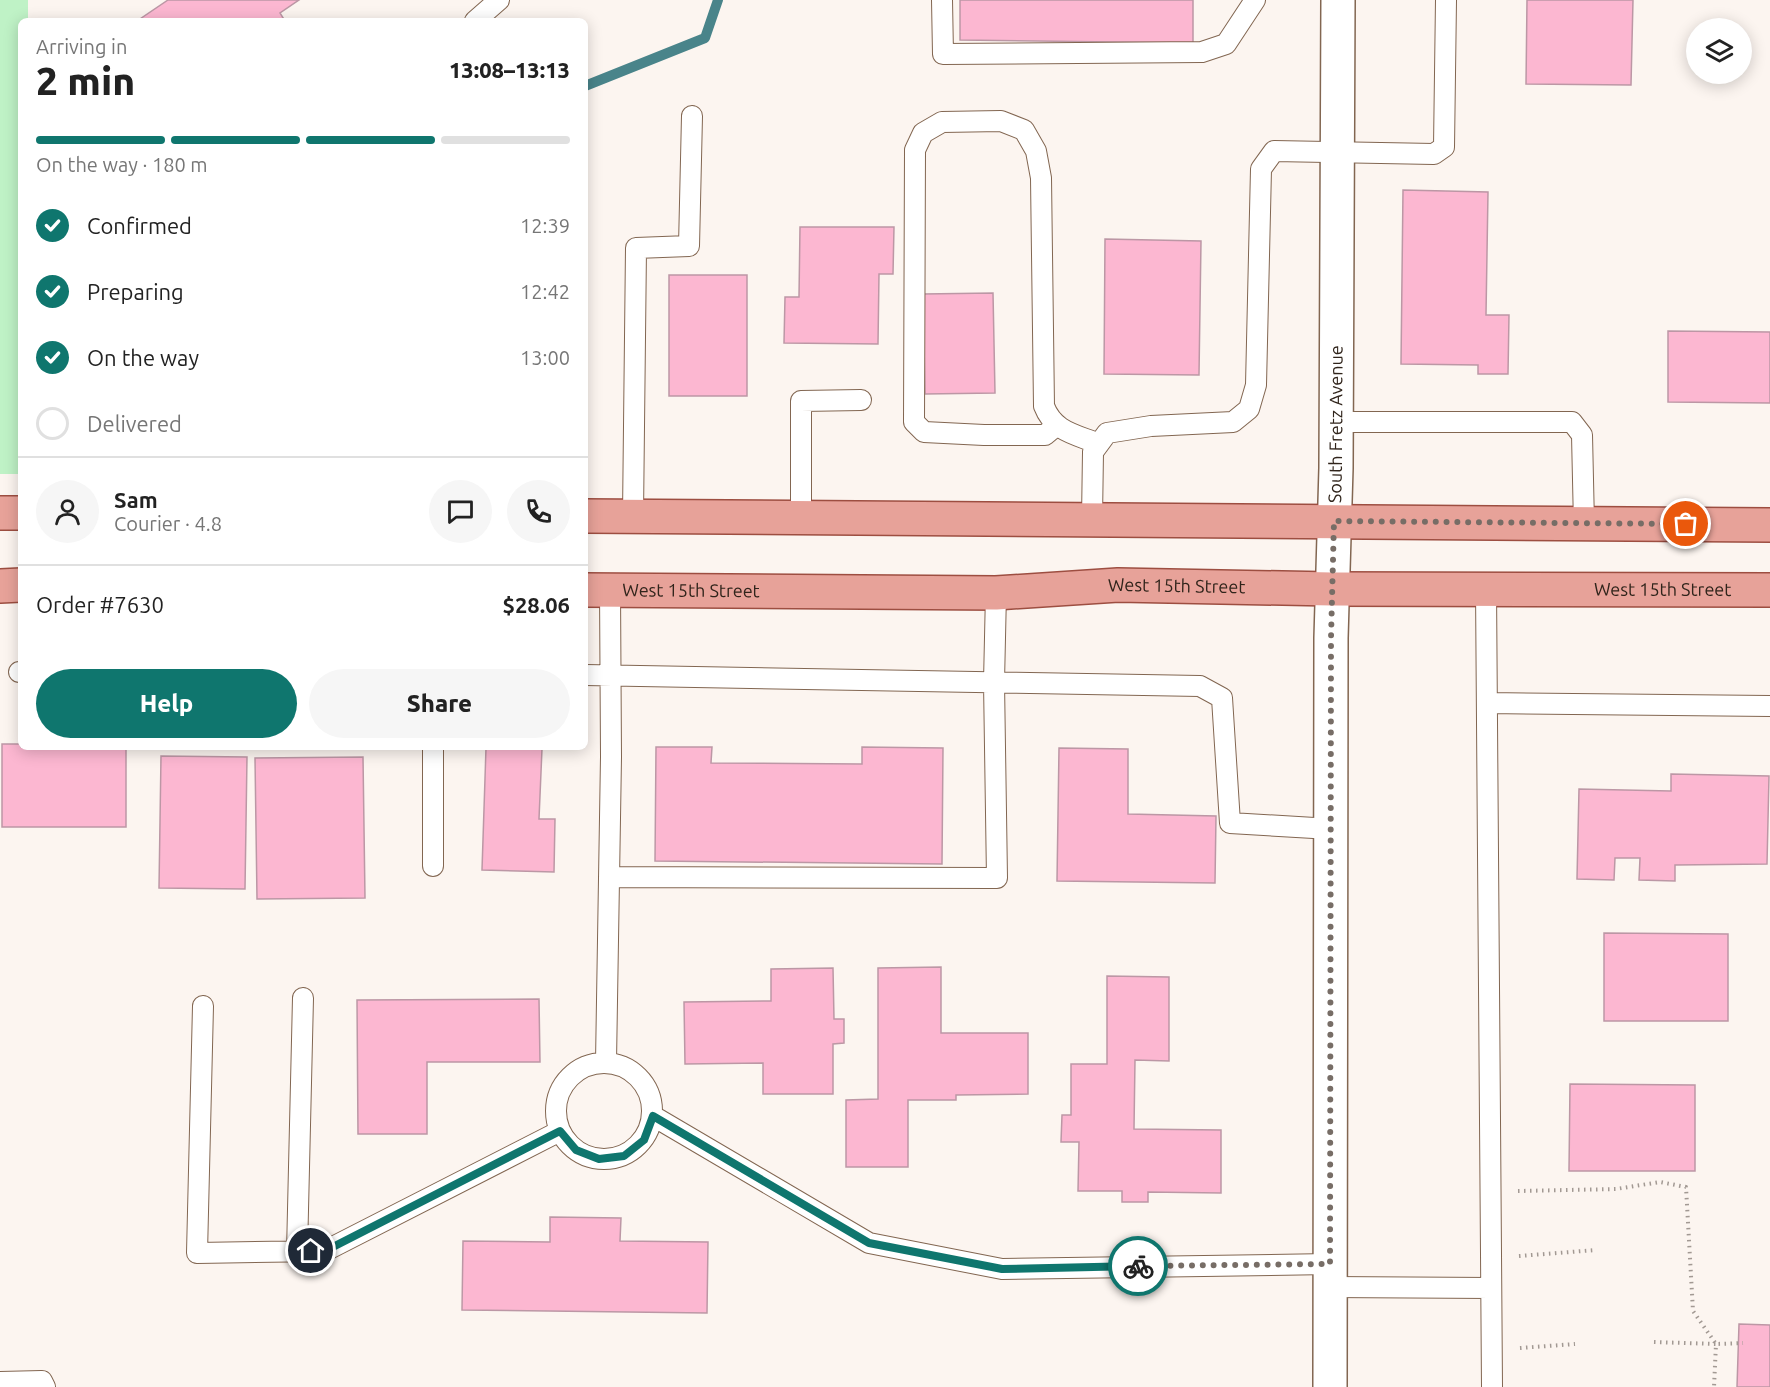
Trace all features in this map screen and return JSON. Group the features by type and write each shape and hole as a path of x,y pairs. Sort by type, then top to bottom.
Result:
{"main road":[{"path":"0,513 18,513"},
{"path":"588,516 1770,525"},
{"path":"0,586 18,585"},
{"name":"West 15th Street","path":"598,590 996,593 1118,585 1332,589 1770,590"}],"street":[{"name":"South Fretz Avenue","path":"1330,1387 1332,589 1336,422 1338,0"}],"lane":[{"path":"479,18 500,0"},
{"path":"942,0 943,54 955,54 1203,52 1226,44 1256,0"},
{"path":"1092,519 1093,452 1107,434 1151,426 1233,423 1249,409 1256,385 1261,169 1274,151 1434,154 1444,147 1446,0"},
{"path":"633,516 636,248 689,246 692,116"},
{"path":"1057,425 1045,435 984,435 924,432 914,423 915,150 924,133 942,122 1001,121 1024,130 1036,151 1041,178 1044,406 1050,420 1057,425 1099,444"},
{"path":"801,517 801,400 861,400"},
{"path":"1336,422 1572,423 1582,435 1584,524"},
{"path":"1486,588 1492,1387"},
{"path":"598,590 610,675 606,1062"},
{"path":"609,877 998,878 994,682 996,593"},
{"path":"588,675 1200,686 1222,698 1230,823 1331,830"},
{"path":"1487,703 1770,706"},
{"path":"433,750 433,866"},
{"path":"297,1251 303,998"},
{"path":"203,1006 197,1253 325,1251 560,1131"},
{"path":"606,1062 625,1067 642,1079 651,1096 653,1116 644,1140 624,1156 599,1159 576,1150 560,1131 555,1112 559,1092 570,1076 586,1066 606,1062"},
{"path":"653,1116 869,1243 1002,1269 1330,1275 1491,1288"},
{"path":"0,1382 42,1381 45,1387"}],"path":[{"path":"1490,1190 1616,1189 1660,1182 1686,1187 1693,1311 1716,1344 1714,1387"},
{"path":"1491,1258 1596,1250"},
{"path":"1654,1342 1743,1343"},
{"path":"1492,1350 1575,1344"}],"green space":[{"path":"0,0 28,0 28,18 18,18 18,474 0,474"}],"building":[{"path":"168,0 299,0 280,13 283,18 141,18"},
{"path":"960,0 1193,0 1193,43 960,40"},
{"path":"1527,0 1633,0 1631,85 1526,84"},
{"path":"1403,190 1488,192 1486,315 1509,315 1508,374 1478,374 1478,365 1401,364"},
{"path":"800,227 894,227 893,274 879,274 878,344 784,343 785,297 799,297"},
{"path":"1105,239 1201,241 1199,375 1104,374"},
{"path":"669,275 747,275 747,396 669,396"},
{"path":"993,293 995,393 925,394 923,294"},
{"path":"1668,331 1770,332 1770,403 1668,402"},
{"path":"2,744 18,744 18,750 126,750 126,827 2,827"},
{"path":"656,747 712,747 711,763 862,764 862,747 943,748 942,864 655,861"},
{"path":"1059,748 1128,749 1128,814 1216,816 1215,883 1057,881"},
{"path":"486,750 542,750 539,819 555,819 554,872 482,870"},
{"path":"161,756 247,757 245,889 159,888"},
{"path":"363,757 365,898 257,899 255,758"},
{"path":"1671,774 1769,776 1767,864 1675,865 1675,881 1639,880 1640,858 1615,858 1614,880 1577,879 1579,789 1671,791"},
{"path":"1604,933 1728,934 1728,1021 1604,1021"},
{"path":"941,967 941,1033 1028,1033 1028,1094 956,1095 956,1100 908,1100 908,1167 846,1167 846,1100 878,1099 878,968"},
{"path":"833,968 834,1019 844,1019 844,1043 833,1044 833,1094 763,1094 763,1063 685,1064 684,1002 771,1001 771,969"},
{"path":"1107,976 1169,977 1169,1061 1135,1060 1134,1129 1221,1130 1221,1193 1148,1192 1148,1202 1122,1202 1122,1191 1078,1191 1079,1142 1061,1142 1062,1115 1071,1115 1071,1064 1107,1064"},
{"path":"539,999 540,1062 427,1062 427,1134 358,1134 357,1000"},
{"path":"1570,1084 1695,1085 1695,1171 1569,1171"},
{"path":"550,1217 621,1218 620,1241 708,1242 707,1313 462,1310 463,1241 550,1242"},
{"path":"1739,1324 1770,1325 1770,1387 1737,1387"}],"waterway":[{"path":"588,85 705,38 718,0"}],"way so far":[{"path":"1138,1266 1330,1264 1331,638 1334,521 1686,524"}],"route":[{"path":"311,1251 325,1251 560,1131 576,1150 599,1159 624,1156 644,1140 653,1116 869,1243 1002,1269 1138,1266"}]}
